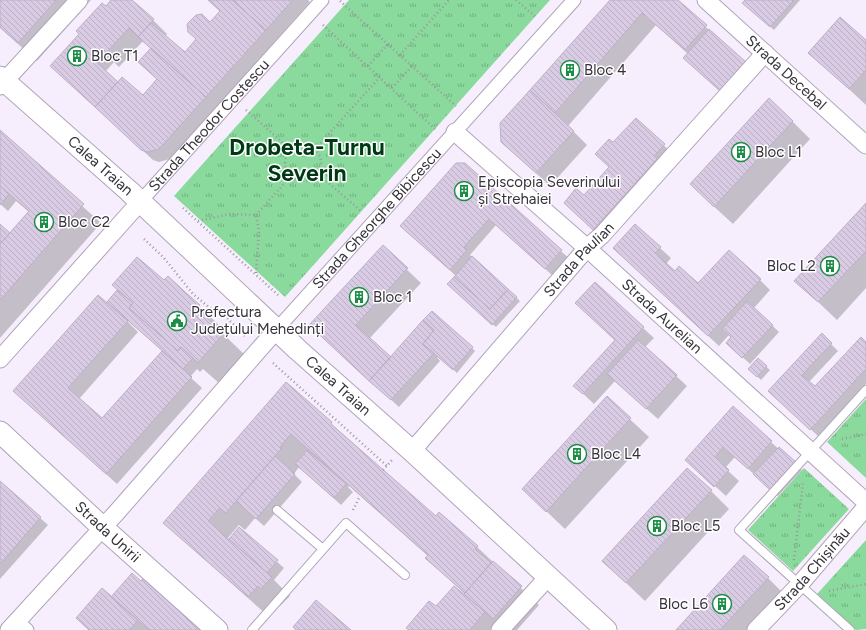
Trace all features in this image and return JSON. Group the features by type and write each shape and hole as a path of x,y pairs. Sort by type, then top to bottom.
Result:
{"street":[{"path":"2,81 79,0"},
{"name":"Strada Theodor Costescu","path":"0,359 322,0"},
{"name":"Strada Gheorghe Bibicescu","path":"18,627 277,329 574,0"},
{"name":"Strada Decebal","path":"706,0 866,145"},
{"name":"Strada Paulian","path":"412,450 587,248 602,235 765,53"},
{"name":"Calea Traian","path":"2,81 140,202 277,329 412,450 606,630"},
{"name":"Strada Aurelian","path":"451,136 587,248 805,455 866,502"},
{"name":"Strada Unirii","path":"0,432 103,528 217,630"},
{"name":"Strada Chișinău","path":"756,630 802,586 866,507"},
{"path":"500,630 548,577"}],"lane":[{"path":"850,630 739,530 805,455 866,390"},
{"path":"277,510 323,549"},
{"path":"252,630 346,523 405,575"}],"path":[{"path":"339,0 468,118"},
{"path":"400,56 449,0"},
{"path":"516,0 548,28"},
{"path":"310,13 392,88 451,136"},
{"path":"368,66 388,44"},
{"path":"392,88 412,66"},
{"path":"315,149 380,77"},
{"path":"234,98 291,150"},
{"path":"300,145 306,145 315,149 320,158 320,168 317,173 308,180 296,179 291,176 286,166 287,154 291,150 300,145"},
{"path":"317,173 373,222"},
{"path":"256,215 291,176"},
{"path":"183,208 278,295"},
{"path":"198,221 230,214 256,215"},
{"path":"256,215 259,230 256,275"},
{"path":"805,455 792,570 802,586 866,584"}],"green space":[{"path":"349,0 550,0 285,297 174,196"},
{"path":"866,399 866,478 827,442"},
{"path":"804,468 849,509 793,571 748,530"},
{"path":"866,540 866,629 856,630 817,594"}],"building":[{"path":"0,0 56,0 18,43 0,27"},
{"name":"Bloc T1","path":"111,0 132,0 154,19 138,37 129,28 105,54 100,49 92,58 118,82 95,107 50,66 79,34 76,31 102,3 106,6"},
{"path":"208,0 232,0 266,30 206,97 138,37 151,23 185,52 196,39 188,32 187,24 196,15 202,14 210,22 220,11"},
{"path":"232,0 293,0 266,30"},
{"name":"Bloc 4","path":"610,0 678,0 707,25 685,50 642,13 555,113 530,90"},
{"path":"745,0 794,0 770,27 742,3"},
{"path":"840,17 866,40 866,70 849,89 808,53"},
{"path":"709,29 746,62 720,91 683,58"},
{"path":"151,48 206,97 159,149 148,152 141,150 95,107 122,77 143,95 157,79 138,62"},
{"path":"530,90 574,131 536,173 501,142 500,123"},
{"name":"Bloc L1","path":"769,98 793,121 714,207 690,184"},
{"path":"636,118 665,144 654,156 657,159 593,230 564,203 576,188 584,195 609,167 595,154 609,139 613,142"},
{"name":"Bloc C2","path":"0,130 84,204 0,300 0,244 29,211 0,186"},
{"name":"Episcopia Severinului și Strehaiei","path":"456,163 465,163 562,250 545,269 489,219 464,247 467,250 450,270 400,226"},
{"path":"0,186 9,194 0,205"},
{"name":"Bloc L2","path":"866,203 866,251 818,302 794,281"},
{"path":"0,224 10,233 0,244"},
{"path":"635,224 661,247 655,253 675,271 679,266 698,283 729,250 761,279 708,336 613,248"},
{"name":"Bloc 1","path":"383,245 408,268 356,325 391,357 369,381 309,325"},
{"path":"472,256 508,289 490,309 454,277"},
{"name":"Prefectura Județului Mehedinți","path":"137,257 164,280 168,276 200,305 197,309 224,333 198,363 181,347 178,351 129,308 133,303 112,285"},
{"path":"454,277 490,309 508,289 517,297 492,325 447,284"},
{"path":"595,282 644,327 583,394 573,386 615,340 575,303"},
{"path":"117,290 133,303 129,308 178,351 181,347 193,358 183,369 107,302"},
{"path":"98,295 128,321 68,388 102,418 162,351 192,377 106,474 13,391"},
{"path":"747,301 773,325 742,358 726,343 731,337 722,329"},
{"path":"432,311 473,347 453,370 423,344 434,330 423,320"},
{"path":"423,320 434,330 423,344 434,353 391,400 369,381"},
{"path":"822,333 832,343 802,375 815,386 861,337 866,342 866,369 810,430 768,391"},
{"path":"638,340 677,375 646,409 607,374"},
{"path":"758,358 767,366 757,377 748,369"},
{"path":"286,382 332,422 331,424 436,516 439,512 478,546 475,549 491,563 465,593 425,558 428,555 291,434 280,447 282,448 226,513 220,508 208,521 272,577 261,589 258,586 248,597 163,523"},
{"name":"Bloc L4","path":"607,396 631,418 546,512 522,489"},
{"path":"733,406 772,441 748,469 723,447 715,457 729,470 714,487 685,460"},
{"path":"779,447 796,462 770,490 753,474"},
{"path":"307,450 346,484 334,498 295,464"},
{"path":"275,456 295,474 256,519 236,501"},
{"name":"Bloc L5","path":"687,468 712,490 626,583 602,561"},
{"path":"0,481 41,517 0,564"},
{"path":"239,527 278,560 267,573 229,539"},
{"name":"Bloc L6","path":"744,555 769,577 720,630 676,630"},
{"path":"493,561 522,586 493,619 464,594"},
{"path":"132,573 141,581 145,577 205,630 149,630 111,597"},
{"path":"454,586 485,612 470,630 409,630 406,628 429,601 436,606"},
{"path":"102,588 138,620 130,630 89,630 76,618"},
{"path":"316,600 351,630 296,630 293,627"}],"place":[{"name":"Bloc T1","path":"77,56"},
{"name":"Bloc 4","path":"570,70"},
{"name":"Bloc L1","path":"741,152"},
{"name":"Episcopia Severinului și Strehaiei","path":"464,191"},
{"name":"Bloc C2","path":"44,222"},
{"name":"Bloc L2","path":"830,266"},
{"name":"Bloc 1","path":"359,297"},
{"name":"Prefectura Județului Mehedinți","path":"177,321"},
{"name":"Bloc L4","path":"577,454"},
{"name":"Bloc L5","path":"657,526"},
{"name":"Bloc L6","path":"722,604"}],"district":[{"name":"Drobeta-Turnu Severin","path":"307,160"}]}
